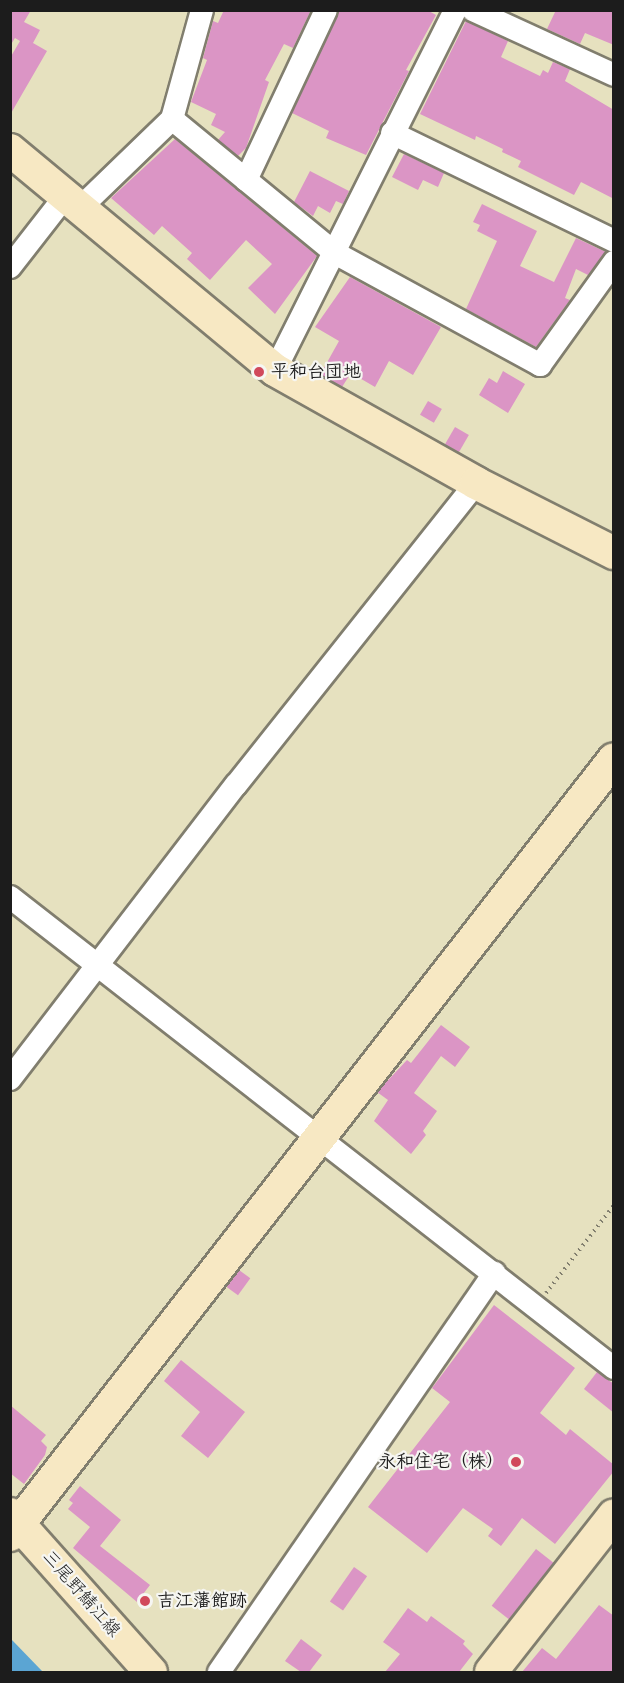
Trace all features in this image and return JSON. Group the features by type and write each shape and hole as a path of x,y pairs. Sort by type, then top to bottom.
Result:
{"street":[{"path":"10,267 73,201 172,118 202,10"},
{"path":"246,180 326,10"},
{"path":"275,370 455,10"},
{"path":"473,10 614,75"},
{"path":"172,118 335,253 540,365 614,262"},
{"path":"392,133 614,242"},
{"path":"10,150 243,347 275,370 476,483 614,553"},
{"path":"10,1080 236,785 476,483"},
{"path":"14,1524 321,1138 614,759"},
{"path":"10,897 101,964 614,1368"},
{"path":"219,1672 494,1273"},
{"path":"491,1672 614,1515"},
{"name":"三尾野鯖江線","path":"14,1524 152,1672"}],"path":[{"path":"536,1306 614,1205"}],"water":[{"path":"11,1639 43,1672 11,1672"}],"building":[{"path":"10,10 31,10 24,22 40,30 33,43 47,51 10,115 10,58 20,41 15,38 10,46"},
{"path":"224,10 311,10 293,48 284,44 265,80 269,82 246,148 238,156 218,140 225,132 211,125 216,114 191,102 207,60 203,58 213,21 218,23"},
{"path":"339,10 427,10 436,15 406,70 409,71 366,155 326,138 329,131 292,113"},
{"path":"556,10 614,10 614,45 585,33 580,44 547,29"},
{"path":"466,21 508,41 501,57 540,76 543,70 548,73 553,62 570,69 565,81 614,110 614,199 581,182 574,195 518,167 521,161 502,152 503,149 476,136 475,140 420,114"},
{"path":"175,139 317,256 275,314 248,288 272,264 246,240 210,280 187,259 192,253 162,226 154,235 111,198"},
{"path":"404,154 444,173 438,187 423,180 418,190 392,177"},
{"path":"310,171 349,191 343,204 336,201 330,213 318,206 313,216 294,202"},
{"path":"482,204 537,231 520,266 554,282 576,238 606,252 588,275 576,269 565,298 570,300 536,347 466,309 497,241 477,231 480,225 473,222"},
{"path":"350,277 441,327 413,375 389,361 375,387 351,373 342,387 320,375 339,341 315,327"},
{"path":"503,371 525,384 508,413 479,395 489,378 497,383"},
{"path":"428,401 442,409 434,423 420,415"},
{"path":"455,427 469,435 459,452 445,444"},
{"path":"441,1025 470,1047 455,1067 441,1056 414,1093 437,1111 423,1131 426,1135 411,1154 374,1121 388,1100 377,1092 407,1060 411,1063"},
{"path":"239,1270 250,1278 238,1295 227,1287"},
{"path":"494,1305 575,1368 540,1413 566,1435 570,1429 614,1465 614,1471 555,1544 522,1518 501,1546 488,1536 493,1529 463,1508 427,1553 368,1507 450,1402 432,1388"},
{"path":"181,1360 245,1412 208,1458 181,1436 200,1412 164,1381"},
{"path":"597,1372 614,1384 614,1413 584,1389"},
{"path":"10,1405 46,1435 41,1441 47,1447 45,1455 24,1484 10,1473"},
{"path":"80,1486 121,1520 100,1546 150,1585 137,1602 73,1548 90,1527 68,1509 73,1503 69,1500"},
{"path":"536,1549 554,1563 510,1620 492,1606"},
{"path":"354,1567 367,1576 343,1611 330,1601"},
{"path":"599,1605 614,1616 614,1672 522,1672 542,1648 556,1659"},
{"path":"408,1608 427,1622 431,1616 465,1641 463,1644 473,1654 459,1672 385,1672 400,1654 383,1642"},
{"path":"301,1639 322,1655 309,1672 301,1672 285,1661"}],"place":[{"name":"平和台団地","path":"259,372"},
{"name":"永和住宅（株）","path":"516,1462"},
{"name":"吉江藩館跡","path":"145,1601"}]}
